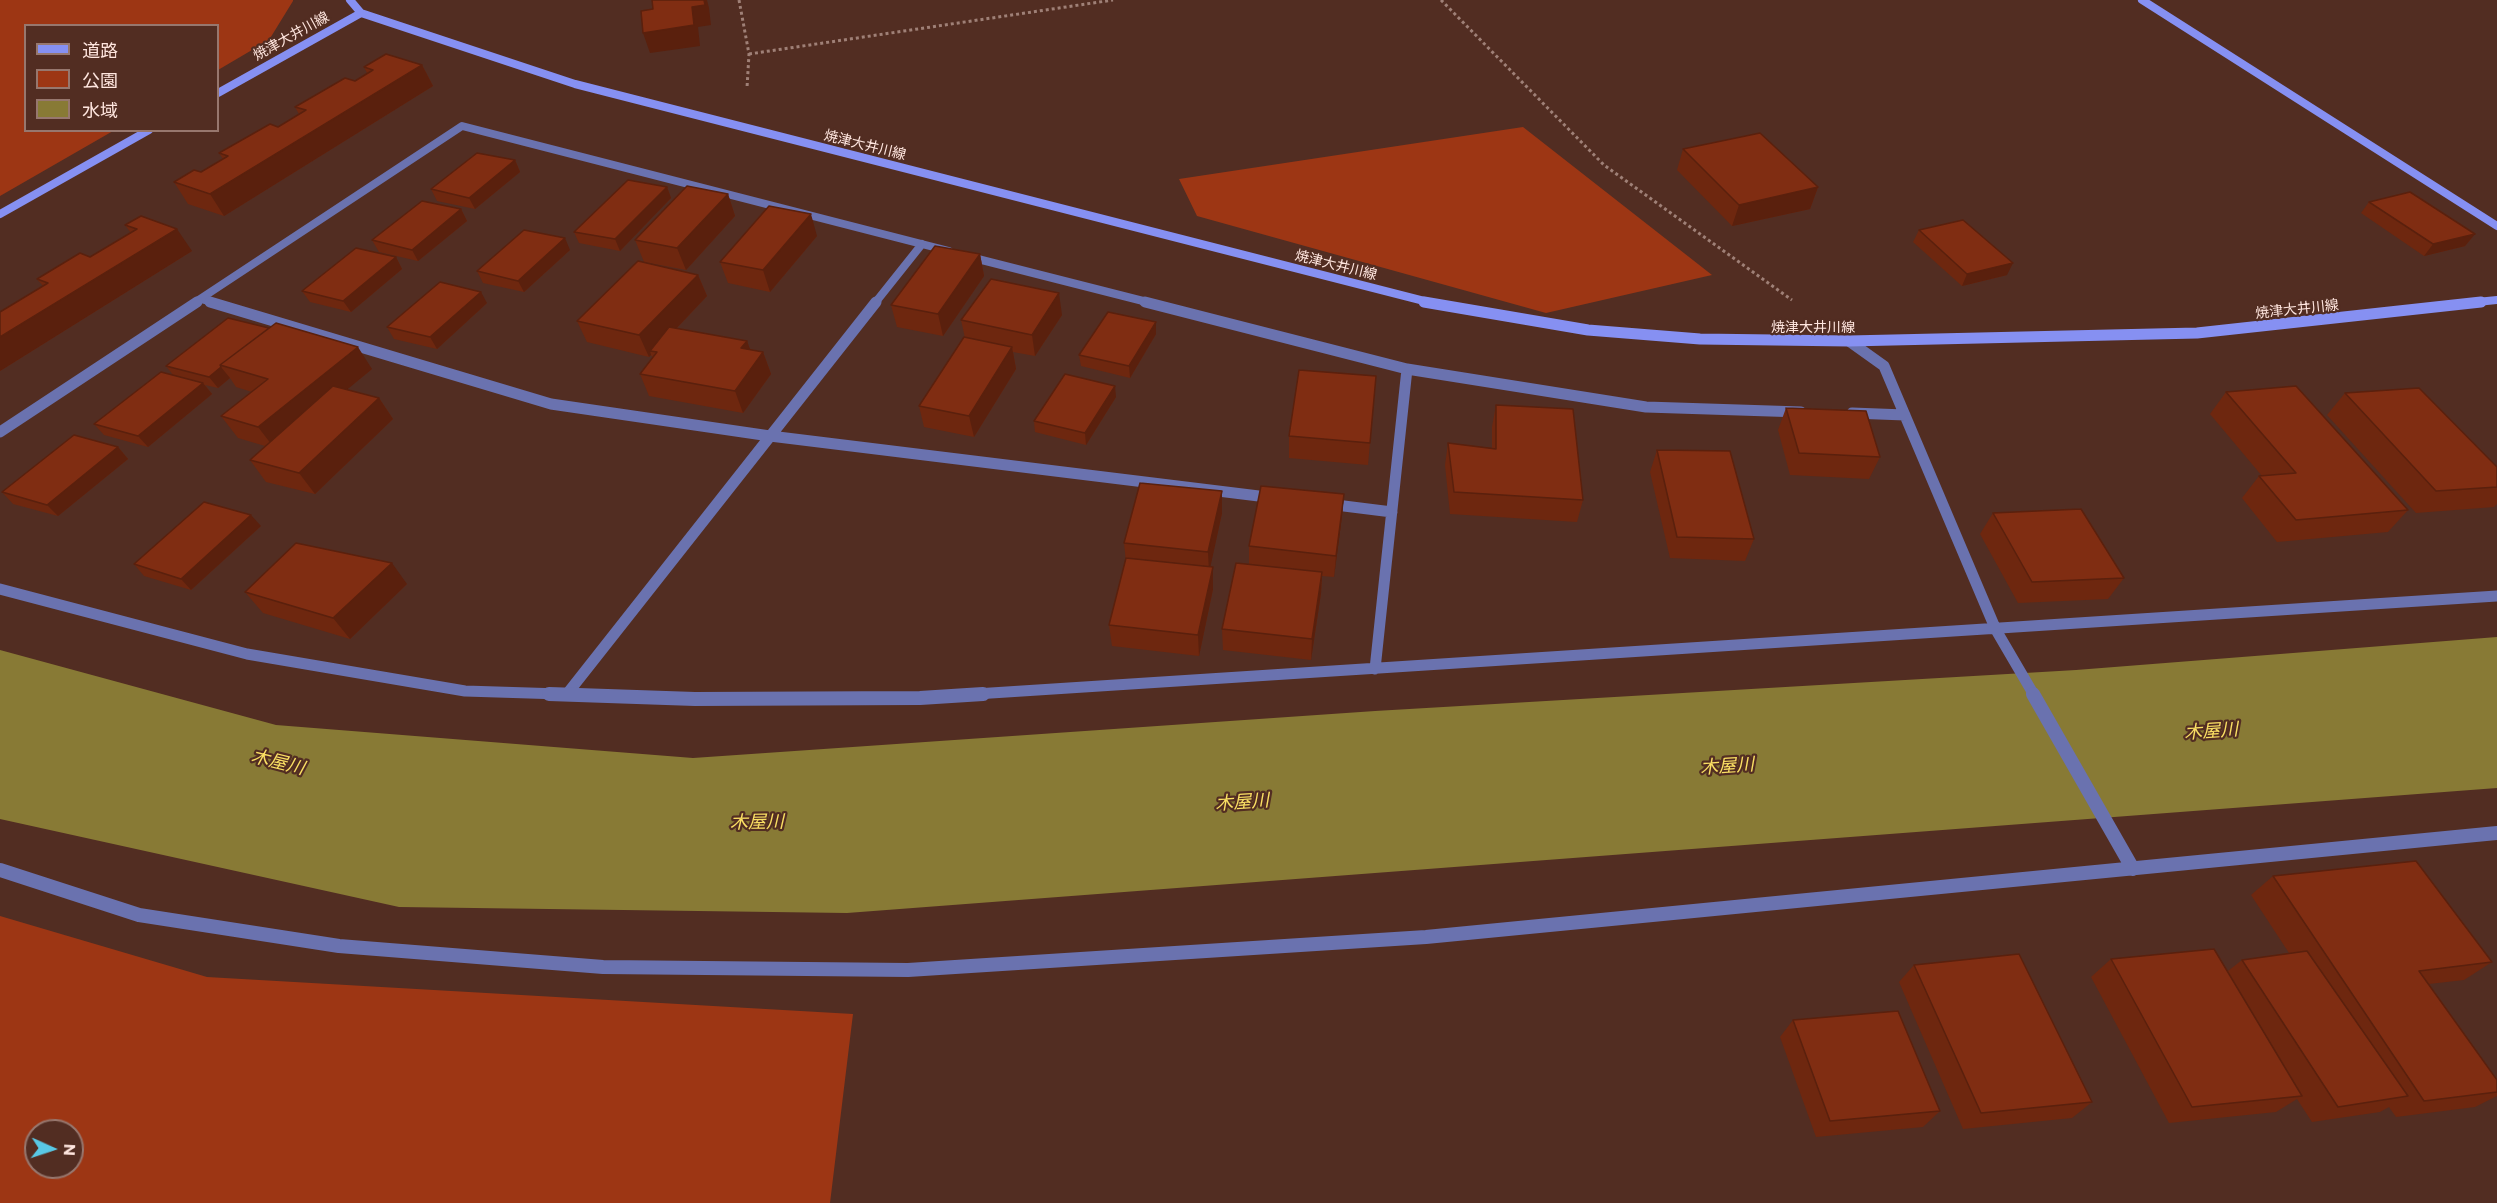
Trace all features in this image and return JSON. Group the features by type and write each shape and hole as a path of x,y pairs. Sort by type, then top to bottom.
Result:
{"main road":[{"path":"350,0 361,13"},
{"path":"2142,0 2497,226"},
{"name":"焼津大井川線","path":"219,92 361,13 575,84 746,129 1419,300 1588,330 1700,339 1849,341 2197,333 2497,300"},
{"path":"0,214 145,132"}],"street":[{"path":"0,432 462,126 1407,369 1646,407 1811,412"},
{"path":"567,694 922,244"},
{"path":"201,299 551,404 770,436 1287,499"},
{"path":"1849,341 1884,366 1996,630 2133,868"},
{"path":"1375,669 1407,369"},
{"path":"1846,413 1905,415"},
{"path":"1310,502 1392,512"},
{"path":"0,589 247,654 465,691 694,699 920,698 2497,596"},
{"path":"0,870 139,915 339,946 603,967 908,970 1426,937 2497,833"}],"path":[{"path":"739,0 749,54 746,129"},
{"path":"749,54 1113,0"},
{"path":"1441,0 1604,165 1792,300"}],"green space":[{"path":"0,0 293,0 269,40 219,69 219,24 24,24 24,132 111,132 0,196"},
{"path":"1523,127 1712,275 1546,313 1197,216 1179,179"},
{"path":"0,916 207,977 853,1014 830,1203 0,1203"}],"water":[{"name":"木屋川","path":"2497,637 2497,788 847,913 399,907 0,819 0,650 276,725 693,758 1375,711 2076,670"}],"building":[{"path":"652,0 704,0 705,5 692,7 694,25 643,33 641,11 653,9"},
{"path":"386,54 422,65 210,194 174,182 194,170 201,172 228,156 219,153 270,124 278,127 306,110 295,107 345,78 355,81 373,70 364,67"},
{"path":"1760,133 1818,187 1739,205 1683,149"},
{"path":"477,153 515,160 469,198 431,189"},
{"path":"628,180 667,187 615,239 574,232"},
{"path":"687,186 728,194 677,248 635,240"},
{"path":"2410,192 2475,234 2433,244 2369,202"},
{"path":"422,201 461,209 412,250 372,240"},
{"path":"769,206 811,214 763,270 720,262"},
{"path":"141,216 177,229 0,337 0,312 48,283 37,279 80,253 90,257 137,229 125,225"},
{"path":"1963,220 2013,263 1967,274 1919,230"},
{"path":"524,230 565,238 518,281 477,271"},
{"path":"935,246 980,254 938,314 891,305"},
{"path":"356,248 396,257 343,301 302,291"},
{"path":"638,261 698,275 639,335 577,321"},
{"path":"991,279 1059,293 1032,335 961,320"},
{"path":"440,282 481,292 430,337 387,327"},
{"path":"1108,312 1156,322 1129,366 1079,355"},
{"path":"228,318 269,328 220,365 221,367 209,377 166,366"},
{"path":"276,323 358,347 258,427 221,416 268,379 220,365"},
{"path":"669,327 747,341 741,348 763,352 735,391 640,374 657,352 650,351"},
{"path":"964,337 1012,347 969,416 919,406"},
{"path":"1299,370 1376,376 1370,443 1289,436"},
{"path":"161,372 203,383 138,436 94,424"},
{"path":"1065,374 1115,386 1085,433 1034,421"},
{"path":"333,386 379,398 299,473 250,460"},
{"path":"2296,386 2408,510 2296,520 2259,476 2296,473 2226,392"},
{"path":"2419,388 2497,467 2497,487 2436,491 2345,393"},
{"path":"1496,405 1573,409 1583,500 1454,492 1448,443 1496,449"},
{"path":"1786,408 1866,411 1880,457 1799,453"},
{"path":"74,435 118,447 47,505 2,492"},
{"path":"1657,450 1730,451 1754,539 1677,537"},
{"path":"1140,483 1222,491 1208,552 1124,543"},
{"path":"1261,486 1344,494 1336,556 1249,546"},
{"path":"204,502 251,515 181,579 134,564"},
{"path":"2081,509 2124,578 2032,582 1993,513"},
{"path":"296,543 392,563 333,618 245,592"},
{"path":"1126,558 1213,567 1198,635 1109,625"},
{"path":"1236,563 1322,572 1312,639 1222,629"},
{"path":"2416,861 2492,962 2419,971 2497,1080 2497,1092 2424,1101 2273,876"},
{"path":"2214,949 2302,1096 2192,1107 2111,959"},
{"path":"2307,951 2408,1096 2338,1107 2242,960"},
{"path":"2019,954 2092,1102 1981,1113 1914,965"},
{"path":"1898,1011 1940,1111 1830,1121 1793,1020"}]}
